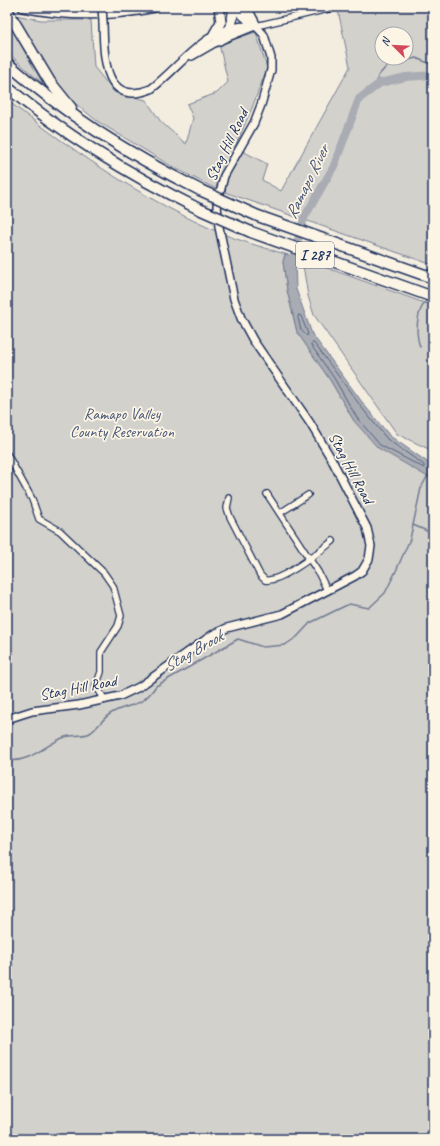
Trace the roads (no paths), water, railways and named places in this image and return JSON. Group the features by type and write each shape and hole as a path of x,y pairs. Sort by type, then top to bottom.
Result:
{"highway":[{"path":"23,7 83,14 128,12 155,7"},
{"path":"216,37 222,22 219,7"},
{"path":"216,37 226,35 232,27 234,7"},
{"path":"234,7 256,26"},
{"path":"246,7 256,26"},
{"path":"10,14 60,96 78,114 129,152"},
{"name":"I 287","path":"7,63 65,110 129,152 200,190 258,216 433,278"},
{"name":"I 287","path":"7,87 58,126 108,160 148,183 199,209 251,232 433,297"}],"street":[{"path":"102,7 106,69 115,85 132,93 151,89 180,64 216,37 332,8"},
{"path":"232,27 256,26"},
{"name":"Stag Hill Road","path":"7,719 32,711 104,700 120,696 139,687 215,633 227,628 282,614 355,576 362,571 370,552 369,534 332,460 314,429 253,340 241,318 234,299 218,214 219,194 224,176 254,123 271,70 271,58 264,34 256,26"},
{"path":"7,454 32,499 39,519 60,531 104,573 113,586 121,616 118,626 101,652 101,672 96,686 104,700"},
{"path":"267,494 310,560 327,590"},
{"path":"280,513 308,495"},
{"path":"230,498 228,508 230,517 263,579 274,579 310,560 333,542"}],"water":[{"path":"285,254 295,257 296,289 312,334 365,406 390,436 433,466 433,480 378,448 354,421 330,380 297,332 287,290 283,262"}],"waterway":[{"path":"376,86 378,76 386,67 393,64 416,58 433,65"},
{"name":"Ramapo River","path":"291,265 304,218 334,166 359,99 380,83 406,77 433,75"},
{"path":"420,347 417,335 418,322 423,305 427,300"},
{"name":"Stag Brook","path":"7,760 23,759 65,737 90,733 110,714 145,699 156,686 238,639 263,647 285,645 297,637 310,623 349,604 369,608 385,593 396,571 410,539 421,488 428,475"},
{"path":"413,525 427,531 433,537"}],"park label":[{"name":"Ramapo Valley County Reservation","path":"122,423"}]}
